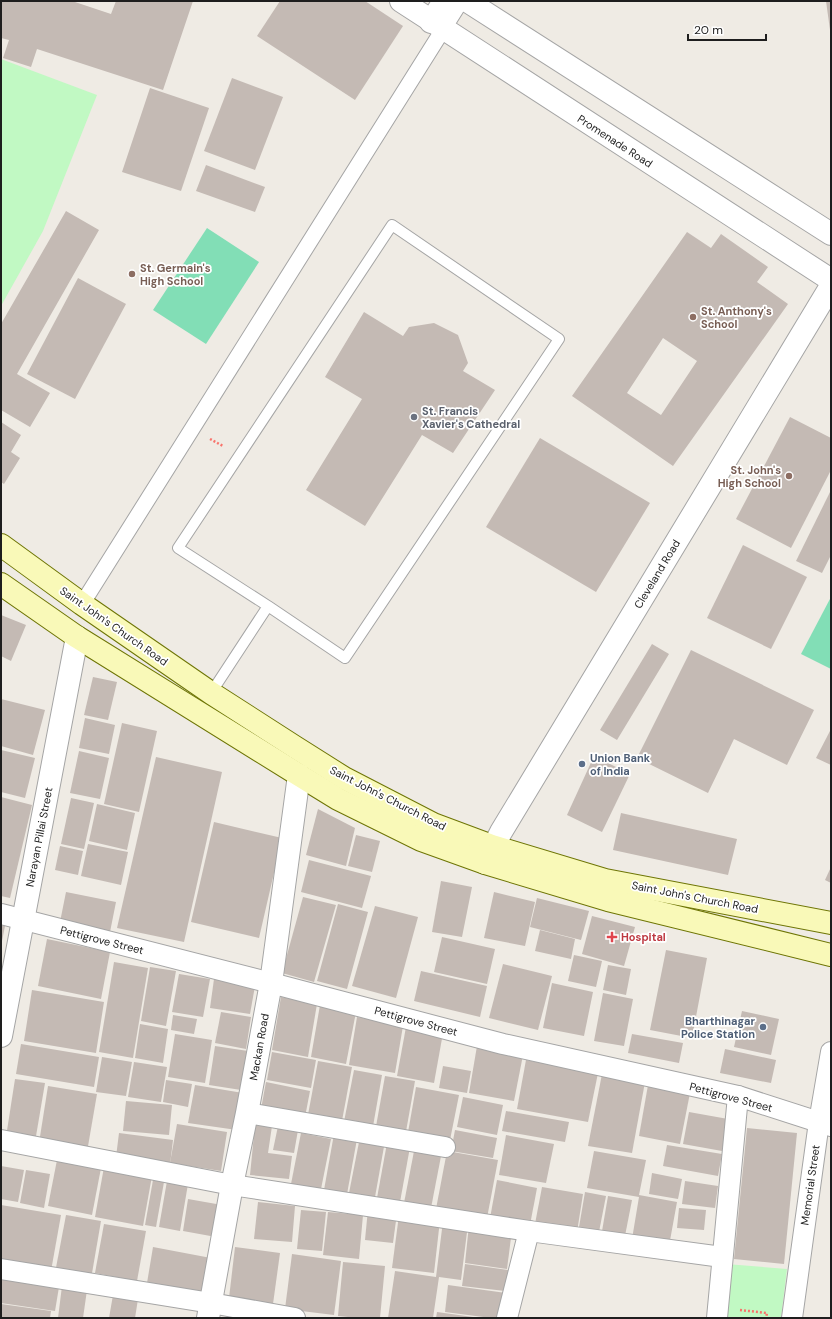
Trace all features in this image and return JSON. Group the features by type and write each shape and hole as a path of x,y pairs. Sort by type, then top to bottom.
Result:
{"main road":[{"name":"Saint John's Church Road","path":"1,545 82,604 211,693 344,778 434,824 489,855 608,900 831,955"},
{"name":"Saint John's Church Road","path":"1,584 77,637 298,775 338,799 421,840 605,880 831,923"}],"street":[{"name":"Promenade Road","path":"401,1 437,26 831,280"},
{"path":"437,26 444,1"},
{"path":"82,604 192,428 437,26 461,1"},
{"path":"467,1 831,234"},
{"name":"Cleveland Road","path":"489,855 831,286"},
{"name":"Narayan Pillai Street","path":"1,1036 77,637"},
{"name":"Mackan Road","path":"210,1310 232,1185 271,983 298,775"},
{"name":"Pettigrove Street","path":"1,914 503,1044 738,1096 825,1124"},
{"name":"Memorial Street","path":"792,1318 825,1124 831,1052"},
{"path":"717,1318 738,1096"},
{"path":"247,1113 445,1147"},
{"path":"1,1140 232,1185 529,1231 722,1257"},
{"path":"507,1318 529,1231"},
{"path":"1,1269 210,1310 295,1318"}],"lane":[{"path":"392,225 559,339 345,658 268,606 178,548 392,225"},
{"path":"211,693 268,606"}],"path":[{"path":"192,428 239,456"},
{"path":"739,1310 767,1313 766,1318"}],"green space":[{"path":"1,59 97,95 43,231 1,306"},
{"path":"207,228 259,262 206,344 153,310"},
{"path":"831,597 831,669 801,654"},
{"path":"726,1264 787,1269 781,1318 721,1318"}],"building":[{"path":"1,1 72,1 111,14 116,1 193,1 163,90 37,49 31,67 3,58 9,40 1,38"},
{"path":"280,1 365,1 403,26 355,100 257,36"},
{"path":"826,1 831,1 831,30 830,30"},
{"path":"232,78 283,97 255,170 204,151"},
{"path":"150,88 209,108 181,191 122,172"},
{"path":"206,165 265,187 255,212 196,191"},
{"path":"66,211 99,230 17,374 50,393 30,427 1,410 1,324"},
{"path":"687,232 711,248 721,234 768,267 757,282 788,304 673,466 572,396","holes":["663,338 697,361 661,415 627,393"]},
{"path":"78,278 126,304 75,399 27,374"},
{"name":"St. Francis Xavier's Cathedral","path":"364,312 403,336 409,327 434,323 458,335 468,363 463,371 495,390 453,453 422,435 365,526 306,490 362,399 325,377"},
{"path":"790,417 831,438 831,470 791,548 736,519"},
{"path":"1,422 21,435 11,452 20,458 4,484 1,482"},
{"path":"540,438 650,503 596,592 486,527"},
{"path":"831,490 831,555 822,573 796,561"},
{"path":"743,545 807,577 771,649 707,618"},
{"path":"1,615 26,625 11,661 1,656"},
{"path":"652,644 669,654 617,740 600,730"},
{"path":"691,650 814,710 787,765 734,739 708,793 637,758"},
{"path":"93,677 117,682 108,720 84,715"},
{"path":"1,699 45,710 33,755 1,746"},
{"path":"85,718 115,725 109,754 79,748"},
{"path":"122,723 157,731 139,812 104,804"},
{"path":"831,729 831,765 816,758"},
{"path":"1,750 35,758 25,798 1,792"},
{"path":"79,751 109,758 100,799 70,793"},
{"path":"594,756 630,774 602,832 567,815"},
{"path":"156,757 222,772 184,942 117,928"},
{"path":"1,797 32,805 10,898 1,896"},
{"path":"71,798 94,803 84,849 61,844"},
{"path":"97,804 135,813 127,850 89,841"},
{"path":"318,809 355,828 346,866 306,855"},
{"path":"621,813 737,839 728,875 613,850"},
{"path":"214,822 282,838 259,938 191,922"},
{"path":"356,835 380,841 372,872 348,866"},
{"path":"88,844 128,852 121,885 81,876"},
{"path":"60,846 83,851 78,875 55,870"},
{"path":"309,860 371,876 362,908 301,892"},
{"path":"831,867 831,883 825,880"},
{"path":"441,881 472,887 462,937 432,932"},
{"path":"66,892 116,902 110,932 60,922"},
{"path":"494,892 535,902 525,946 484,938"},
{"path":"303,897 336,905 314,982 282,973"},
{"path":"537,898 589,911 581,940 530,927"},
{"path":"338,904 368,912 347,989 317,981"},
{"path":"375,906 418,917 396,998 352,986"},
{"path":"592,916 635,927 624,966 582,954"},
{"path":"1,925 5,926 2,941 1,941"},
{"path":"540,930 575,939 571,959 535,951"},
{"path":"442,937 495,949 487,984 434,972"},
{"path":"47,939 110,952 101,999 38,986"},
{"path":"666,950 707,958 692,1038 650,1030"},
{"path":"574,955 602,961 596,987 568,981"},
{"path":"114,962 148,968 133,1058 99,1052"},
{"path":"503,964 552,976 538,1030 489,1018"},
{"path":"608,965 631,969 626,995 603,990"},
{"path":"150,967 176,971 166,1026 141,1021"},
{"path":"421,971 487,986 480,1017 414,1001"},
{"path":"179,974 210,979 203,1017 172,1012"},
{"path":"214,979 255,986 250,1014 210,1008"},
{"path":"552,983 593,992 584,1036 543,1028"},
{"path":"32,990 104,1002 96,1053 24,1041"},
{"path":"603,993 633,999 624,1046 594,1041"},
{"path":"281,997 317,1004 308,1057 272,1050"},
{"path":"320,1005 356,1012 346,1064 311,1057"},
{"path":"742,1011 779,1019 771,1055 734,1047"},
{"path":"221,1012 251,1017 246,1049 215,1043"},
{"path":"173,1015 197,1019 194,1034 171,1030"},
{"path":"357,1017 403,1026 395,1073 349,1065"},
{"path":"140,1024 168,1029 163,1063 135,1058"},
{"path":"406,1027 443,1033 434,1083 397,1076"},
{"path":"175,1034 212,1040 205,1083 168,1077"},
{"path":"632,1034 683,1043 679,1063 628,1053"},
{"path":"21,1044 99,1057 94,1087 16,1074"},
{"path":"215,1046 248,1051 241,1090 209,1085"},
{"path":"477,1046 523,1055 514,1101 469,1093"},
{"path":"725,1049 776,1060 771,1083 720,1073"},
{"path":"272,1052 316,1060 311,1088 267,1080"},
{"path":"102,1057 132,1062 126,1096 96,1092"},
{"path":"526,1060 598,1073 588,1122 517,1109"},
{"path":"318,1061 352,1067 341,1126 307,1120"},
{"path":"134,1062 167,1067 161,1102 128,1097"},
{"path":"443,1066 471,1071 467,1093 439,1088"},
{"path":"354,1070 382,1075 372,1132 343,1127"},
{"path":"602,1074 645,1082 632,1153 588,1146"},
{"path":"385,1076 415,1081 405,1137 375,1132"},
{"path":"15,1079 45,1083 35,1142 6,1137"},
{"path":"166,1080 192,1084 188,1107 163,1102"},
{"path":"266,1082 310,1091 305,1117 261,1109"},
{"path":"195,1085 243,1093 237,1130 188,1123"},
{"path":"648,1085 690,1093 680,1144 639,1136"},
{"path":"48,1086 97,1094 87,1152 39,1143"},
{"path":"416,1087 459,1095 449,1145 407,1138"},
{"path":"463,1097 503,1105 497,1135 457,1127"},
{"path":"126,1101 172,1105 169,1135 123,1131"},
{"path":"506,1111 569,1122 565,1142 502,1131"},
{"path":"689,1112 728,1119 722,1151 683,1144"},
{"path":"177,1124 227,1132 221,1171 170,1163"},
{"path":"255,1125 272,1126 268,1153 292,1156 289,1179 250,1175"},
{"path":"278,1126 298,1130 294,1153 273,1150"},
{"path":"747,1128 797,1133 784,1264 734,1259"},
{"path":"455,1130 497,1138 493,1158 451,1151"},
{"path":"119,1133 173,1140 170,1165 116,1157"},
{"path":"301,1133 331,1139 321,1189 291,1184"},
{"path":"334,1134 357,1139 347,1194 324,1190"},
{"path":"506,1135 554,1144 546,1183 499,1175"},
{"path":"360,1137 385,1141 375,1197 349,1193"},
{"path":"387,1143 410,1147 400,1202 377,1198"},
{"path":"667,1145 722,1154 718,1176 663,1166"},
{"path":"415,1146 442,1151 431,1208 404,1203"},
{"path":"447,1151 498,1160 487,1218 436,1209"},
{"path":"594,1151 646,1160 639,1195 677,1202 669,1246 632,1239 639,1197 587,1188"},
{"path":"57,1160 101,1168 92,1215 48,1206"},
{"path":"1,1166 24,1170 18,1202 1,1199"},
{"path":"104,1167 152,1176 143,1226 95,1217"},
{"path":"26,1170 50,1174 44,1208 20,1203"},
{"path":"652,1173 682,1179 678,1199 649,1194"},
{"path":"153,1180 164,1182 156,1227 145,1225"},
{"path":"497,1180 537,1188 530,1225 490,1218"},
{"path":"167,1181 188,1184 180,1231 159,1227"},
{"path":"685,1181 718,1186 715,1208 682,1204"},
{"path":"542,1187 583,1194 577,1232 535,1224"},
{"path":"585,1192 606,1196 598,1237 578,1233"},
{"path":"608,1196 632,1200 624,1241 601,1237"},
{"path":"188,1199 222,1205 216,1237 183,1231"},
{"path":"258,1202 295,1206 292,1242 254,1239"},
{"path":"1,1205 61,1215 51,1271 1,1262"},
{"path":"679,1208 706,1210 704,1230 677,1228"},
{"path":"368,1209 397,1213 393,1243 365,1240"},
{"path":"301,1210 326,1212 322,1251 297,1249"},
{"path":"328,1212 363,1215 359,1259 323,1255"},
{"path":"66,1215 101,1221 91,1279 55,1273"},
{"path":"399,1215 440,1220 434,1273 392,1268"},
{"path":"443,1221 468,1224 461,1280 439,1277 433,1318 388,1318 395,1271 436,1277"},
{"path":"104,1224 146,1231 137,1281 95,1273"},
{"path":"469,1225 512,1230 507,1269 465,1263"},
{"path":"153,1247 211,1258 204,1294 147,1283"},
{"path":"235,1247 280,1253 273,1304 229,1298"},
{"path":"292,1254 341,1261 334,1315 285,1309"},
{"path":"343,1262 385,1266 380,1318 338,1316"},
{"path":"465,1264 508,1270 505,1291 462,1286"},
{"path":"1,1272 60,1281 55,1311 1,1303"},
{"path":"448,1285 506,1293 503,1318 491,1318 445,1312"},
{"path":"62,1286 87,1290 83,1318 58,1318"},
{"path":"113,1295 138,1299 135,1318 109,1318"},
{"path":"1,1304 51,1311 50,1318 1,1318"},
{"path":"437,1312 473,1317 473,1318 436,1318"}],"place":[{"name":"St. Germain's High School","path":"132,274"},
{"name":"St. Anthony's School","path":"693,317"},
{"name":"St. Francis Xavier's Cathedral","path":"414,417"},
{"name":"St. John's High School","path":"789,476"},
{"name":"Union Bank of India","path":"582,764"},
{"name":"Hospital","path":"612,937"},
{"name":"Bharthinagar Police Station","path":"763,1027"}]}
